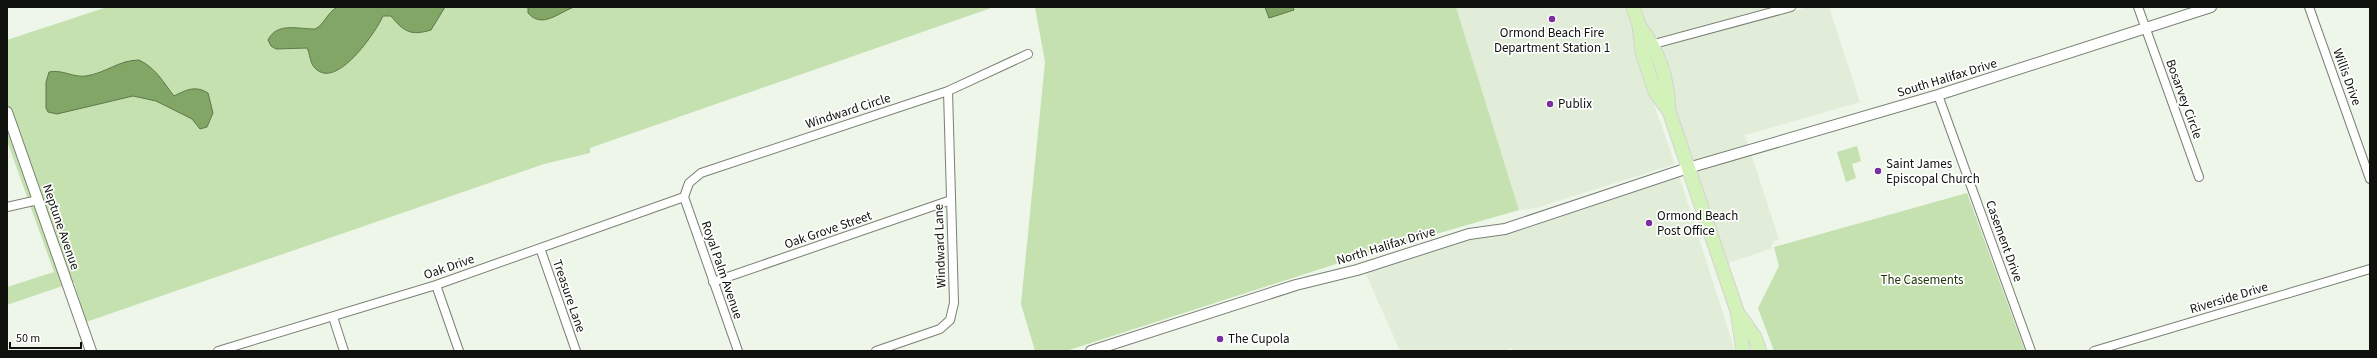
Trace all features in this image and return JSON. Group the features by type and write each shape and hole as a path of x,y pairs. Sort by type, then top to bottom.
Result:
{"main road":[{"path":"1633,7 1639,24 1642,52 1655,92 1669,111 1737,311 1744,351"},
{"path":"1639,24 1654,44 1669,87 1669,111"},
{"path":"1737,311 1755,337 1760,351"}],"street":[{"path":"1654,44 1791,7"},
{"name":"Bosarvey Circle","path":"2138,7 2199,177"},
{"name":"South Halifax Drive","path":"1688,168 1938,95 2211,7"},
{"name":"Willis Drive","path":"2309,7 2370,178"},
{"name":"Windward Circle","path":"684,197 689,183 701,173 948,90 1028,54"},
{"name":"Windward Lane","path":"876,351 940,330 950,320 954,303 948,90"},
{"name":"Casement Drive","path":"1938,95 2031,351"},
{"name":"Neptune Avenue","path":"7,112 91,351"},
{"name":"North Halifax Drive","path":"1091,351 1296,285 1357,270 1469,234 1504,229 1688,168"},
{"name":"Oak Drive","path":"218,351 436,285 684,197"},
{"name":"Royal Palm Avenue","path":"684,197 738,351"},
{"path":"7,207 38,200"},
{"name":"Oak Grove Street","path":"713,282 951,200"},
{"name":"Treasure Lane","path":"540,248 576,351"},
{"name":"Riverside Drive","path":"2094,351 2370,269"},
{"path":"436,285 459,351"},
{"path":"332,317 344,351"}],"shaded area":[{"path":"337,7 445,7 431,30 418,33 404,29 391,16 383,16 364,46 344,66 334,72 324,73 315,68 312,64 307,48 276,49 271,46 268,40 272,34 277,31 288,28 315,29 321,25"},
{"path":"528,7 574,7 556,16 539,20 533,18 528,13"},
{"path":"1265,7 1293,7 1294,10 1269,18"},
{"path":"1456,7 1627,7 1634,26 1636,53 1675,164 1536,208 1519,210"},
{"path":"1639,7 1772,7 1656,39 1645,23"},
{"path":"1808,7 1829,7 1860,102 1745,135 1748,145 1692,162 1675,110 1674,86 1661,47"},
{"path":"139,60 155,71 174,96 191,89 199,89 208,93 213,113 207,127 200,129 192,119 156,101 133,96 57,114 48,112 46,108 46,82 49,72 54,71 77,76 86,76 125,62"},
{"path":"1751,154 1779,239 1774,241 1770,249 1726,264 1695,171"},
{"path":"1679,176 1735,351 1513,351 1511,348 1503,351 1400,351 1365,272"}],"green space":[{"path":"107,7 994,7 590,148 590,153 544,164 86,322 74,282 7,305 7,287 54,272 7,141 7,40"},
{"path":"1035,7 1456,7 1519,210 1367,254 1066,351 1035,351 1021,304 1045,62"},
{"path":"1857,146 1861,161 1852,164 1856,178 1846,182 1837,152"},
{"name":"The Casements","path":"1967,193 2025,351 1774,351 1758,308 1779,266 1774,247"}],"place":[{"name":"Ormond Beach Fire Department Station 1","path":"1552,19"},
{"name":"Publix","path":"1550,104"},
{"name":"Saint James Episcopal Church","path":"1878,171"},
{"name":"Ormond Beach Post Office","path":"1649,223"},
{"name":"The Cupola","path":"1220,339"}]}
